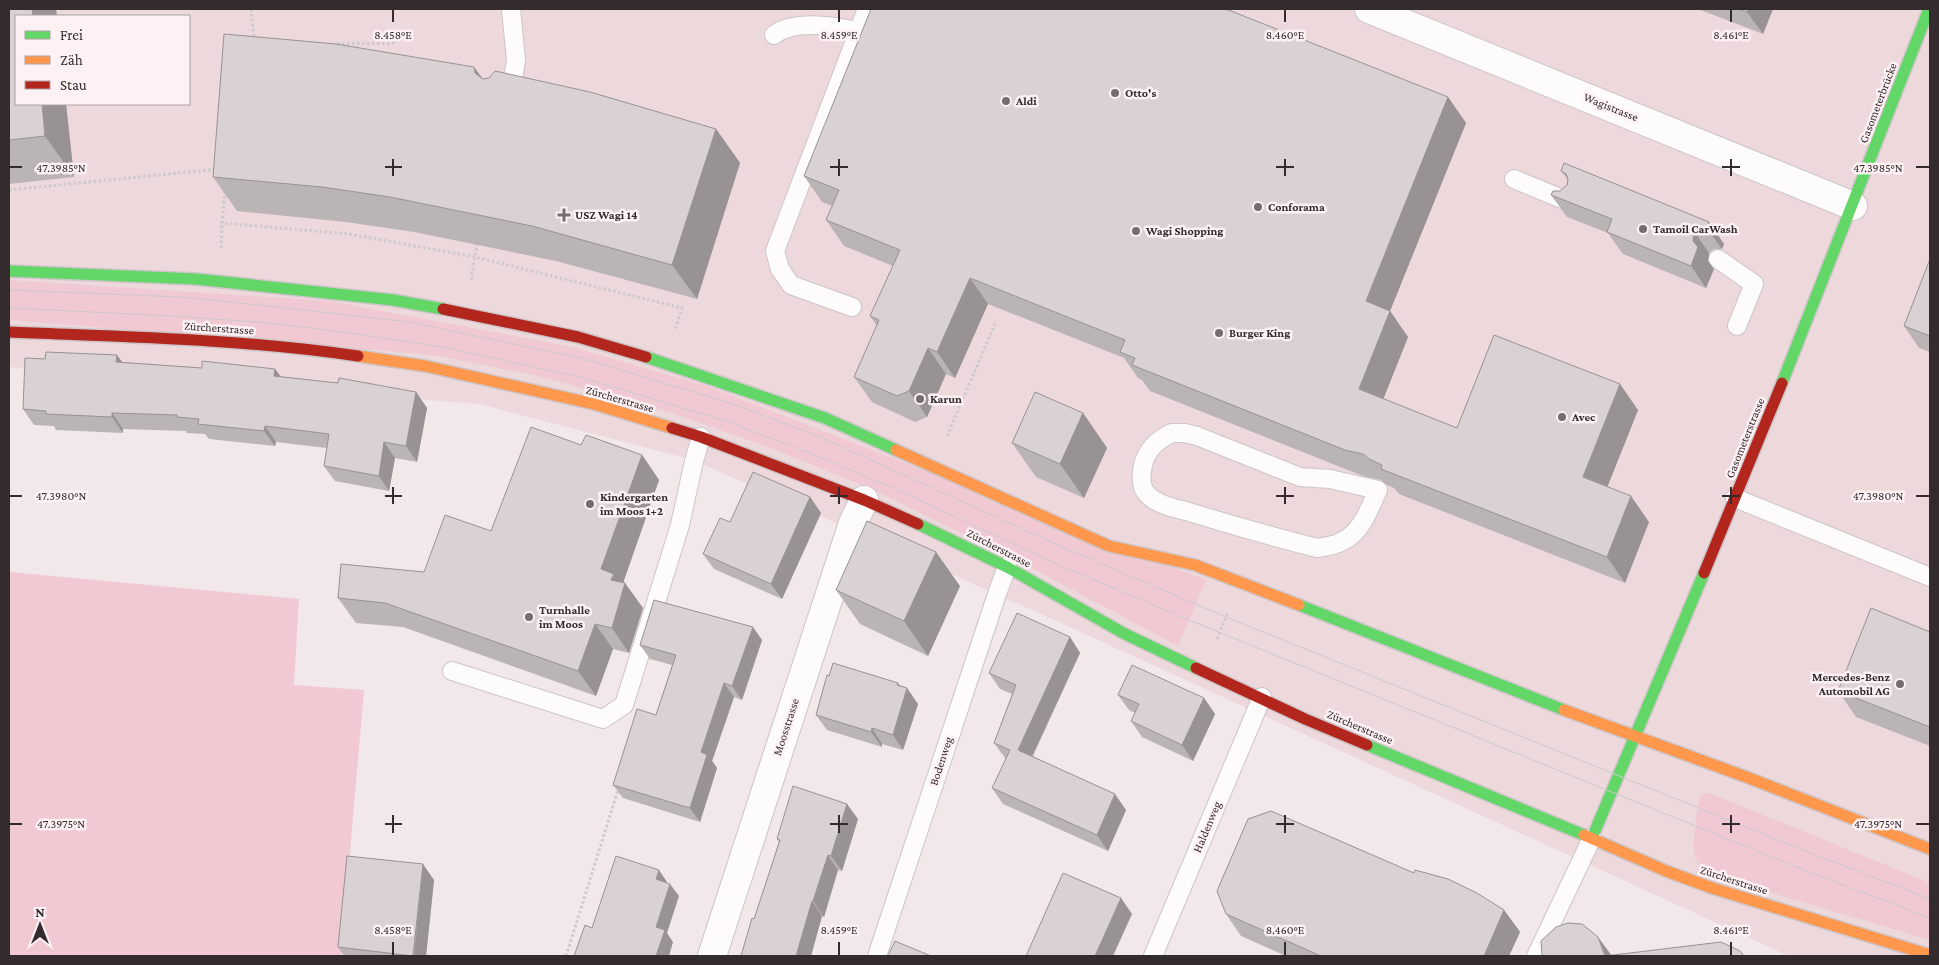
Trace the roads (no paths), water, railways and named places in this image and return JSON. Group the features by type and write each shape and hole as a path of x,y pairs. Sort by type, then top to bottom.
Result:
{"main road":[{"name":"Gasometerbrücke","path":"1853,206 1929,9"},
{"name":"Gasometerstrasse","path":"1592,838 1735,498 1853,206"},
{"path":"9,271 196,279 393,300 467,312 578,338 662,362 825,418 1109,546 1195,565 1240,581 1506,688 1636,735 1930,849"},
{"name":"Zürcherstrasse","path":"9,332 215,340 317,350 425,366 594,404 702,437 864,500 944,536 1007,567 1125,634 1262,697 1305,719 1592,838 1666,871 1712,888 1930,955"}],"street":[{"name":"Wagistrasse","path":"1369,9 1853,206"},
{"name":"Moosstrasse","path":"712,956 853,523 864,500"}],"lane":[{"path":"509,103 516,60 511,9"},
{"path":"852,307 791,285 780,269 775,251 868,9"},
{"path":"774,35 787,28 819,26 835,26 858,31"},
{"path":"1514,179 1573,203"},
{"path":"1718,259 1754,284 1737,326"},
{"path":"1172,433 1185,433 1209,440 1300,477 1330,479 1378,490 1363,524 1355,534 1345,541 1332,546 1317,548 1173,507 1154,500 1146,493 1141,473 1145,458 1151,447 1172,433"},
{"path":"452,671 603,719 624,705 680,525 694,461 702,437"},
{"path":"1735,498 1930,576"},
{"name":"Bodenweg","path":"877,956 1007,567"},
{"name":"Haldenweg","path":"1153,956 1262,697"},
{"path":"1536,956 1592,838"}],"tram line":[{"path":"9,290 180,297 409,322 581,358 733,404 820,437 1060,546 1226,617 1795,847 1930,899"},
{"path":"9,308 269,323 442,347 580,377 726,421 891,487 1059,565 1189,620 1791,865 1930,918"}],"place":[{"name":"Otto's","path":"1115,93"},
{"name":"Aldi","path":"1006,101"},
{"name":"Conforama","path":"1258,207"},
{"name":"USZ Wagi 14","path":"564,215"},
{"name":"Tamoil CarWash","path":"1643,229"},
{"name":"Wagi Shopping","path":"1136,231"},
{"name":"Burger King","path":"1219,333"},
{"name":"Karun","path":"920,399"},
{"name":"Avec","path":"1562,417"},
{"name":"Kindergarten im Moos 1+2","path":"590,504"},
{"name":"Turnhalle im Moos","path":"529,617"},
{"name":"Mercedes-Benz Automobil AG","path":"1900,684"}]}
